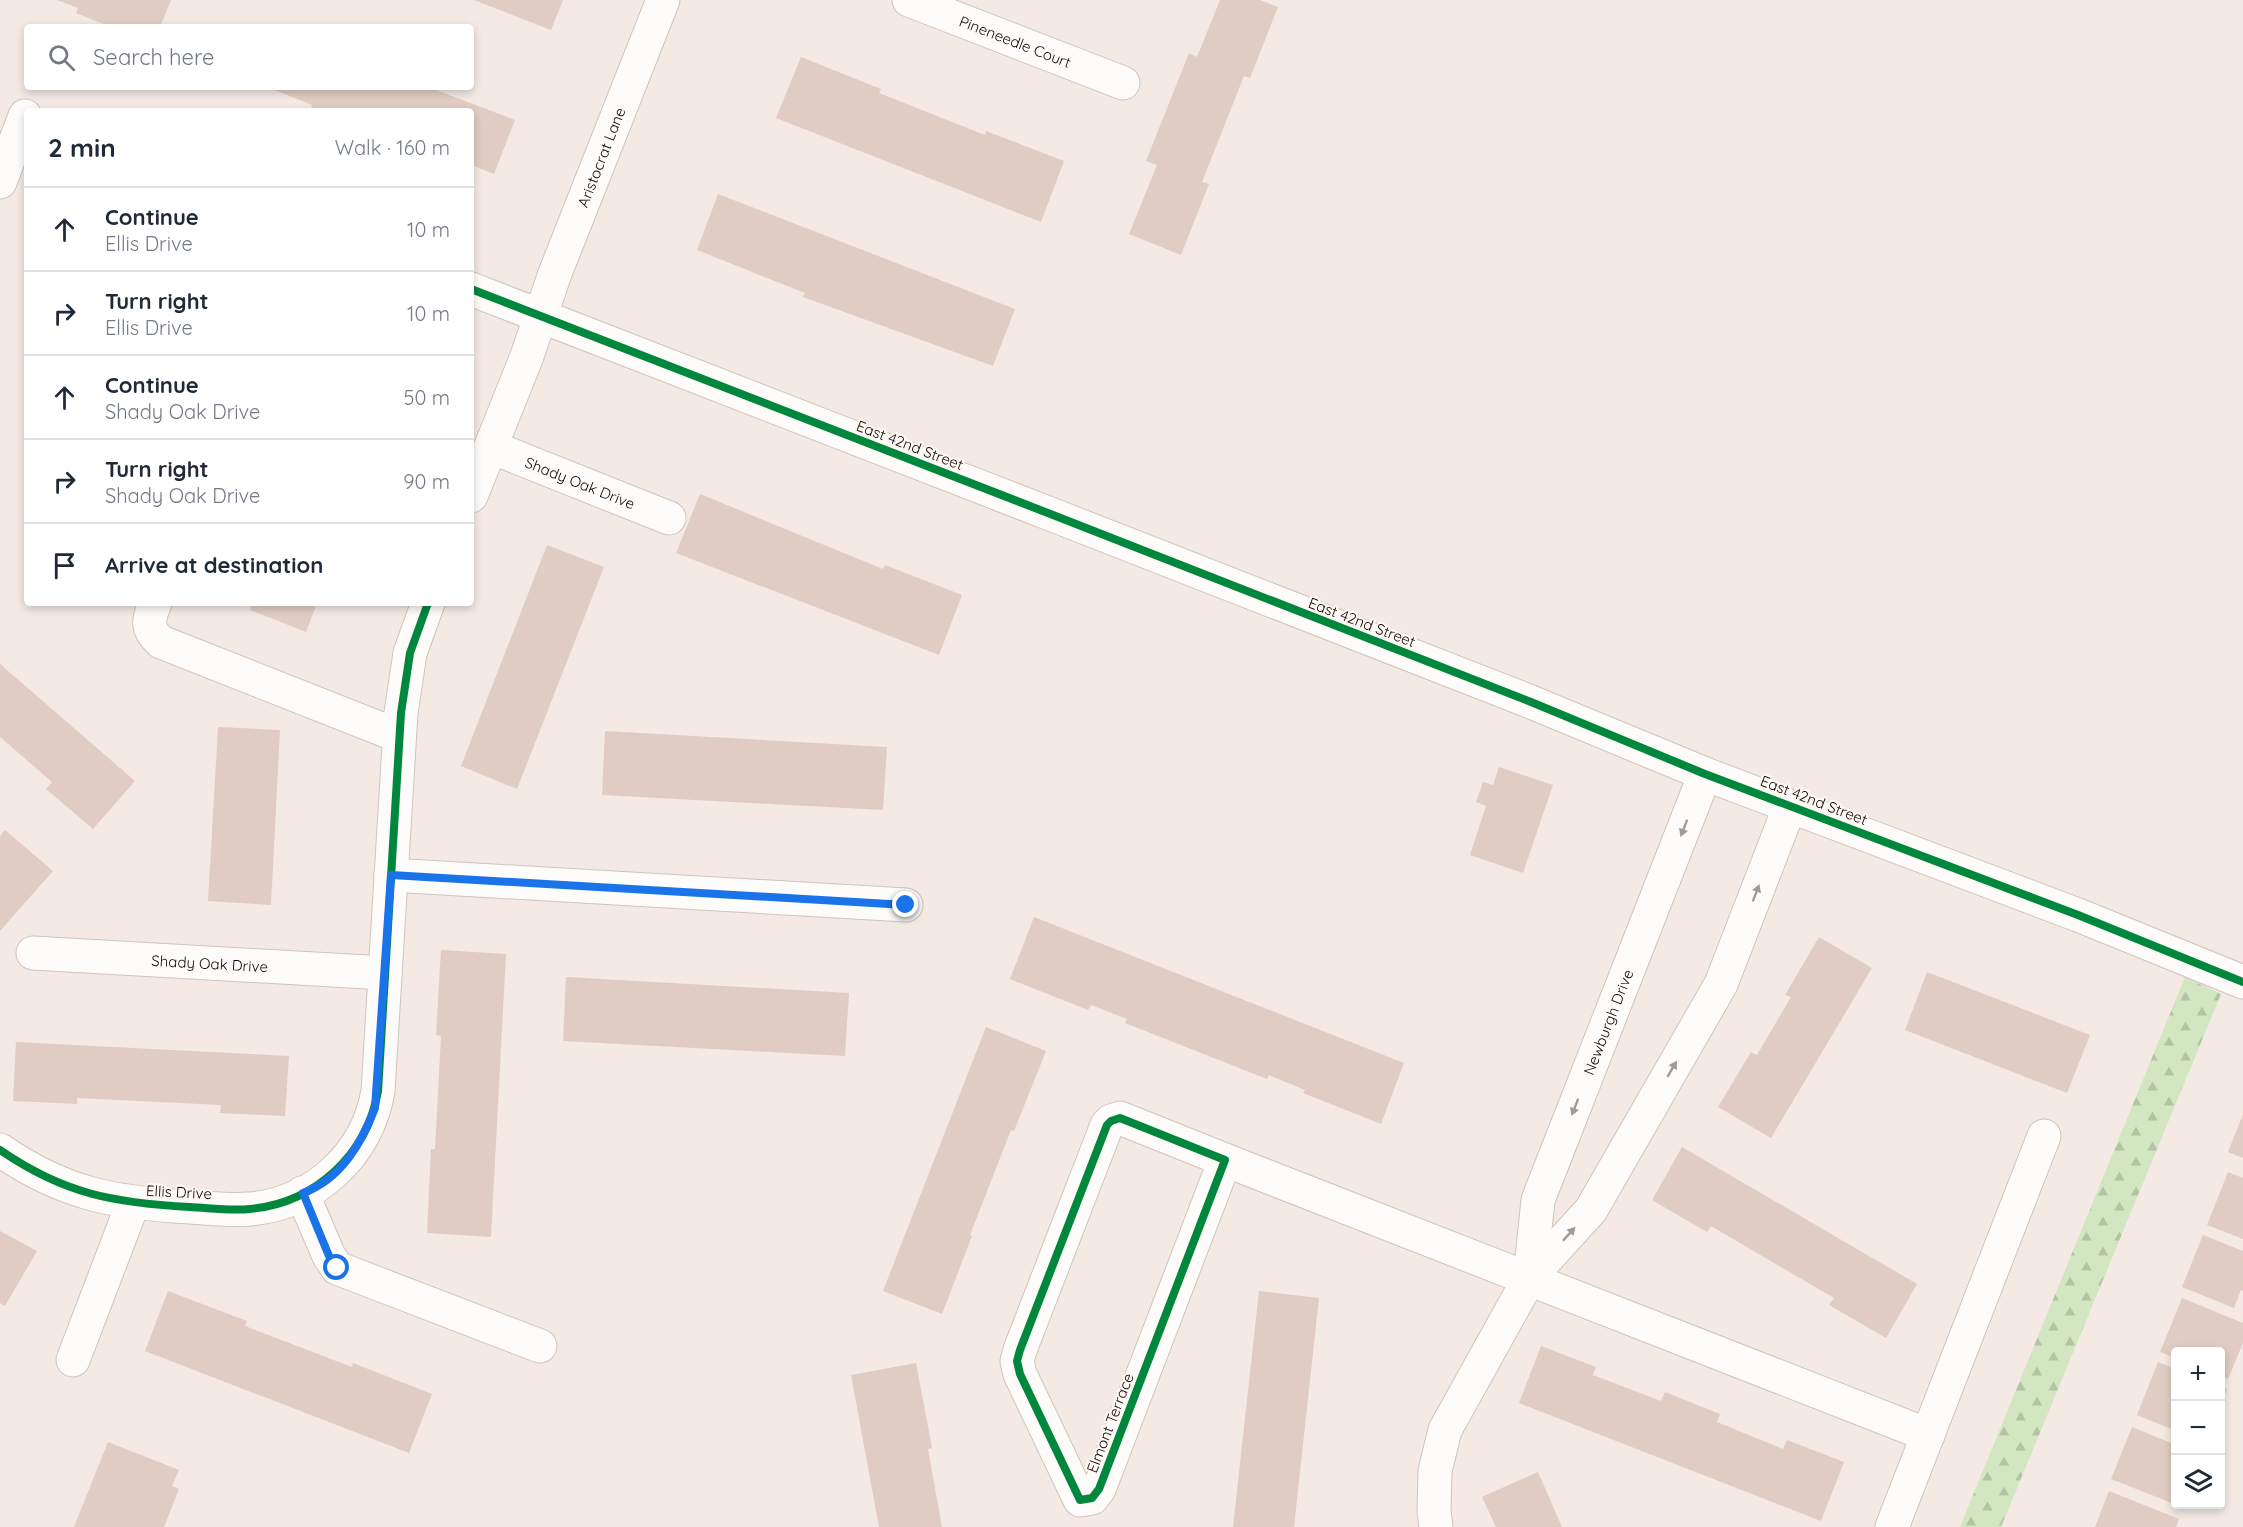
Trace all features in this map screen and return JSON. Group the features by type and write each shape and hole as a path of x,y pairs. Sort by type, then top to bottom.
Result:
{"street":[{"name":"Aristocrat Lane","path":"474,489 541,316 554,276 663,0"},
{"name":"Pineneedle Court","path":"909,0 1123,83"},
{"path":"0,182 17,113"},
{"name":"East 42nd Street","path":"474,291 1098,532 1531,702 1706,774 2078,915 2243,982"},
{"name":"Shady Oak Drive","path":"491,447 669,518"},
{"path":"154,606 148,625 151,632 161,642 399,736"},
{"path":"385,973 399,736 409,660 427,606"},
{"name":"Newburgh Drive","path":"1436,1527 1435,1471 1444,1430 1530,1278 1538,1200 1706,774"},
{"path":"1790,806 1721,984 1591,1210 1530,1278 1928,1435"},
{"path":"391,875 906,905"},
{"name":"Shady Oak Drive","path":"33,953 385,973"},
{"name":"Ellis Drive","path":"0,1150 27,1169 81,1192 133,1203 253,1209 303,1193 330,1177 351,1155 367,1129 375,1108 385,973"},
{"name":"Elmont Terrace","path":"1086,1513 1020,1374 1017,1361 1107,1125 1111,1121 1120,1118 1530,1278"},
{"path":"1892,1527 2043,1136"},
{"name":"Elmont Terrace","path":"1086,1513 1092,1498 1099,1489 1225,1160"},
{"path":"303,1193 329,1256 337,1268 540,1346"},
{"name":"Ellis Drive","path":"73,1360 133,1203"}],"green space":[{"path":"2185,977 2221,994 2001,1527 1960,1527"}],"building":[{"path":"57,0 171,0 161,24 104,24 76,13 78,8"},
{"path":"474,0 563,0 551,30"},
{"path":"1220,0 1260,0 1278,7 1250,78 1244,76 1202,182 1209,184 1181,255 1129,234 1157,165 1146,161 1189,53 1197,57"},
{"path":"801,57 881,89 879,93 985,135 986,131 1064,161 1041,222 776,118"},
{"path":"274,90 436,90 515,120 494,174 474,166 474,108 312,108 312,105"},
{"path":"718,194 1015,309 993,366 803,297 805,293 697,250"},
{"path":"700,494 883,569 885,565 962,595 939,655 676,553"},
{"path":"547,545 604,567 517,789 461,766"},
{"path":"251,606 316,606 306,632 250,610"},
{"path":"0,664 135,781 93,829 46,789 52,782 0,737"},
{"path":"218,727 280,730 271,905 208,901"},
{"path":"605,731 887,747 883,810 602,795"},
{"path":"1499,767 1553,785 1523,873 1470,855 1486,806 1476,802 1483,782 1493,785"},
{"path":"5,830 53,871 0,931 0,836"},
{"path":"1034,917 1404,1063 1381,1124 1303,1093 1305,1090 1269,1075 1267,1079 1125,1023 1127,1019 1091,1005 1088,1010 1010,979"},
{"path":"1819,937 1872,968 1771,1138 1718,1107 1751,1052 1757,1055 1791,997 1785,995"},
{"path":"441,950 506,954 491,1237 427,1233 431,1149 435,1149 441,1036 436,1035"},
{"path":"1927,972 2090,1035 2067,1093 1905,1030"},
{"path":"566,977 849,993 845,1056 563,1041"},
{"path":"986,1027 1046,1051 1014,1131 1011,1130 942,1314 883,1291"},
{"path":"16,1042 289,1056 285,1116 220,1113 221,1105 77,1098 77,1104 13,1101"},
{"path":"2243,1114 2243,1158 2228,1152"},
{"path":"1682,1147 1917,1284 1886,1338 1829,1305 1834,1298 1711,1226 1707,1232 1652,1200"},
{"path":"2228,1172 2243,1178 2243,1239 2207,1225"},
{"path":"0,1231 37,1251 5,1306 0,1303"},
{"path":"2203,1235 2243,1251 2243,1291 2241,1290 2234,1308 2182,1287"},
{"path":"168,1291 247,1321 245,1326 352,1367 353,1363 432,1394 409,1453 145,1351"},
{"path":"1259,1291 1319,1298 1294,1527 1233,1527"},
{"path":"2182,1298 2243,1323 2243,1343 2228,1379 2225,1378 2225,1347 2171,1347 2171,1356 2160,1352"},
{"path":"1541,1346 1596,1367 1593,1375 1661,1401 1665,1392 1720,1414 1717,1422 1783,1449 1787,1440 1844,1462 1821,1521 1519,1403"},
{"path":"2158,1362 2171,1367 2171,1429 2137,1415"},
{"path":"916,1363 932,1448 928,1449 942,1527 879,1527 851,1375"},
{"path":"2132,1427 2171,1443 2171,1503 2111,1479"},
{"path":"108,1442 179,1470 172,1486 179,1489 164,1527 74,1527"},
{"path":"1538,1472 1562,1527 1496,1527 1482,1497"},
{"path":"2109,1491 2179,1519 2176,1527 2095,1527"}],"cycle path":[{"path":"474,290 1531,702 1705,774 2078,915 2243,982"},
{"path":"0,1150 46,1177 90,1194 137,1203 235,1210 274,1205 296,1197 316,1186 350,1155 372,1114 378,1091 401,713 410,653 427,606"},
{"path":"1120,1118 1225,1160 1099,1489 1092,1498 1080,1500 1020,1374 1017,1361 1107,1125 1120,1118"}],"route":[{"path":"337,1268 329,1256 303,1193 330,1177 341,1167 356,1149 375,1108 378,1091 391,875 906,905"}]}
